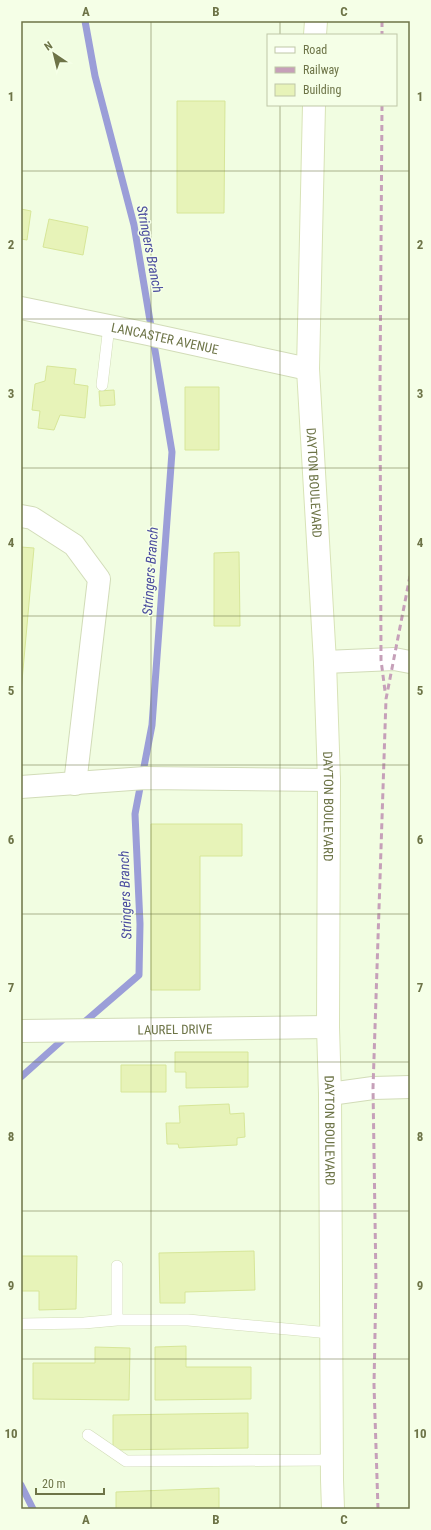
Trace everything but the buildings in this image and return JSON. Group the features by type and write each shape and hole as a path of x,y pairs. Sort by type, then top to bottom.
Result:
{"main road":[{"path":"315,34 316,21"},
{"name":"DAYTON BOULEVARD","path":"314,106 308,369 325,662 328,780 330,1333 333,1509"},
{"name":"LANCASTER AVENUE","path":"21,308 308,369"},
{"path":"21,516 32,518 74,545 98,579 75,784"},
{"path":"325,662 394,659 410,662"},
{"path":"21,787 144,778 328,780"},
{"name":"LAUREL DRIVE","path":"21,1031 328,1027"},
{"path":"330,1094 373,1088 410,1088"}],"lane":[{"path":"102,385 109,326"},
{"path":"117,1266 117,1320"},
{"path":"21,1324 84,1323 117,1320 188,1320 330,1333"},
{"path":"88,1435 126,1461 331,1460"}],"waterway":[{"name":"Stringers Branch","path":"81,1025 139,975 140,924 135,814 152,725 172,452 134,225 95,76 85,21"},
{"name":"Stringers Branch","path":"21,1077 68,1035"},
{"name":"Stringers Branch","path":"21,1485 33,1509"}],"railway":[{"path":"382,21 382,34"},
{"path":"382,106 380,386 381,660 385,691"},
{"path":"378,1509 374,1385 376,1283 373,1088 386,699 410,576"}]}
